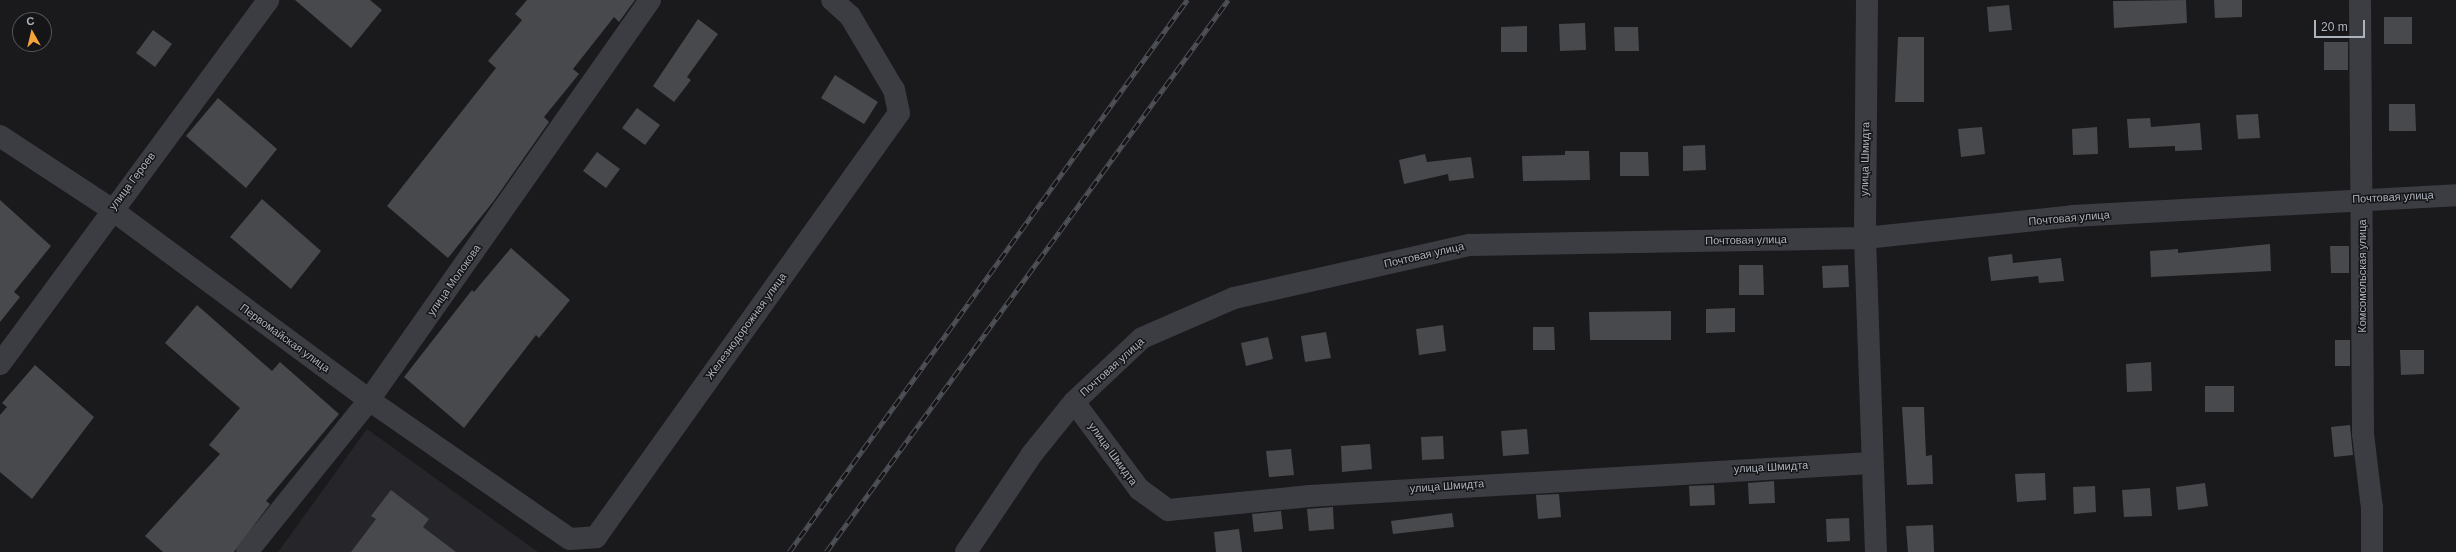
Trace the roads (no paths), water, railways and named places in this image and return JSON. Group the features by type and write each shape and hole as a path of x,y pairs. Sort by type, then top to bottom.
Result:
{"street":[{"name":"улица Героев","path":"0,364 111,209 268,0"},
{"name":"улица Молокова","path":"247,552 369,400 650,0"},
{"name":"Железнодорожная улица","path":"570,539 596,537 899,113 894,90 850,16 832,0"},
{"name":"улица Шмидта","path":"1867,0 1865,238 1871,462 1876,552"},
{"name":"Комсомольская улица","path":"2360,0 2363,434 2372,508 2372,552"},
{"name":"Первомайская улица","path":"0,136 111,209 369,400 570,539"},
{"name":"Почтовая улица","path":"966,552 1032,454 1074,402 1142,338 1234,298 1470,245 1865,238 2073,216 2456,194"},
{"name":"улица Шмидта","path":"1074,402 1139,489 1168,510 1310,496 1871,462"}],"railway":[{"path":"789,552 1187,0"},
{"path":"826,552 1228,0"}]}
